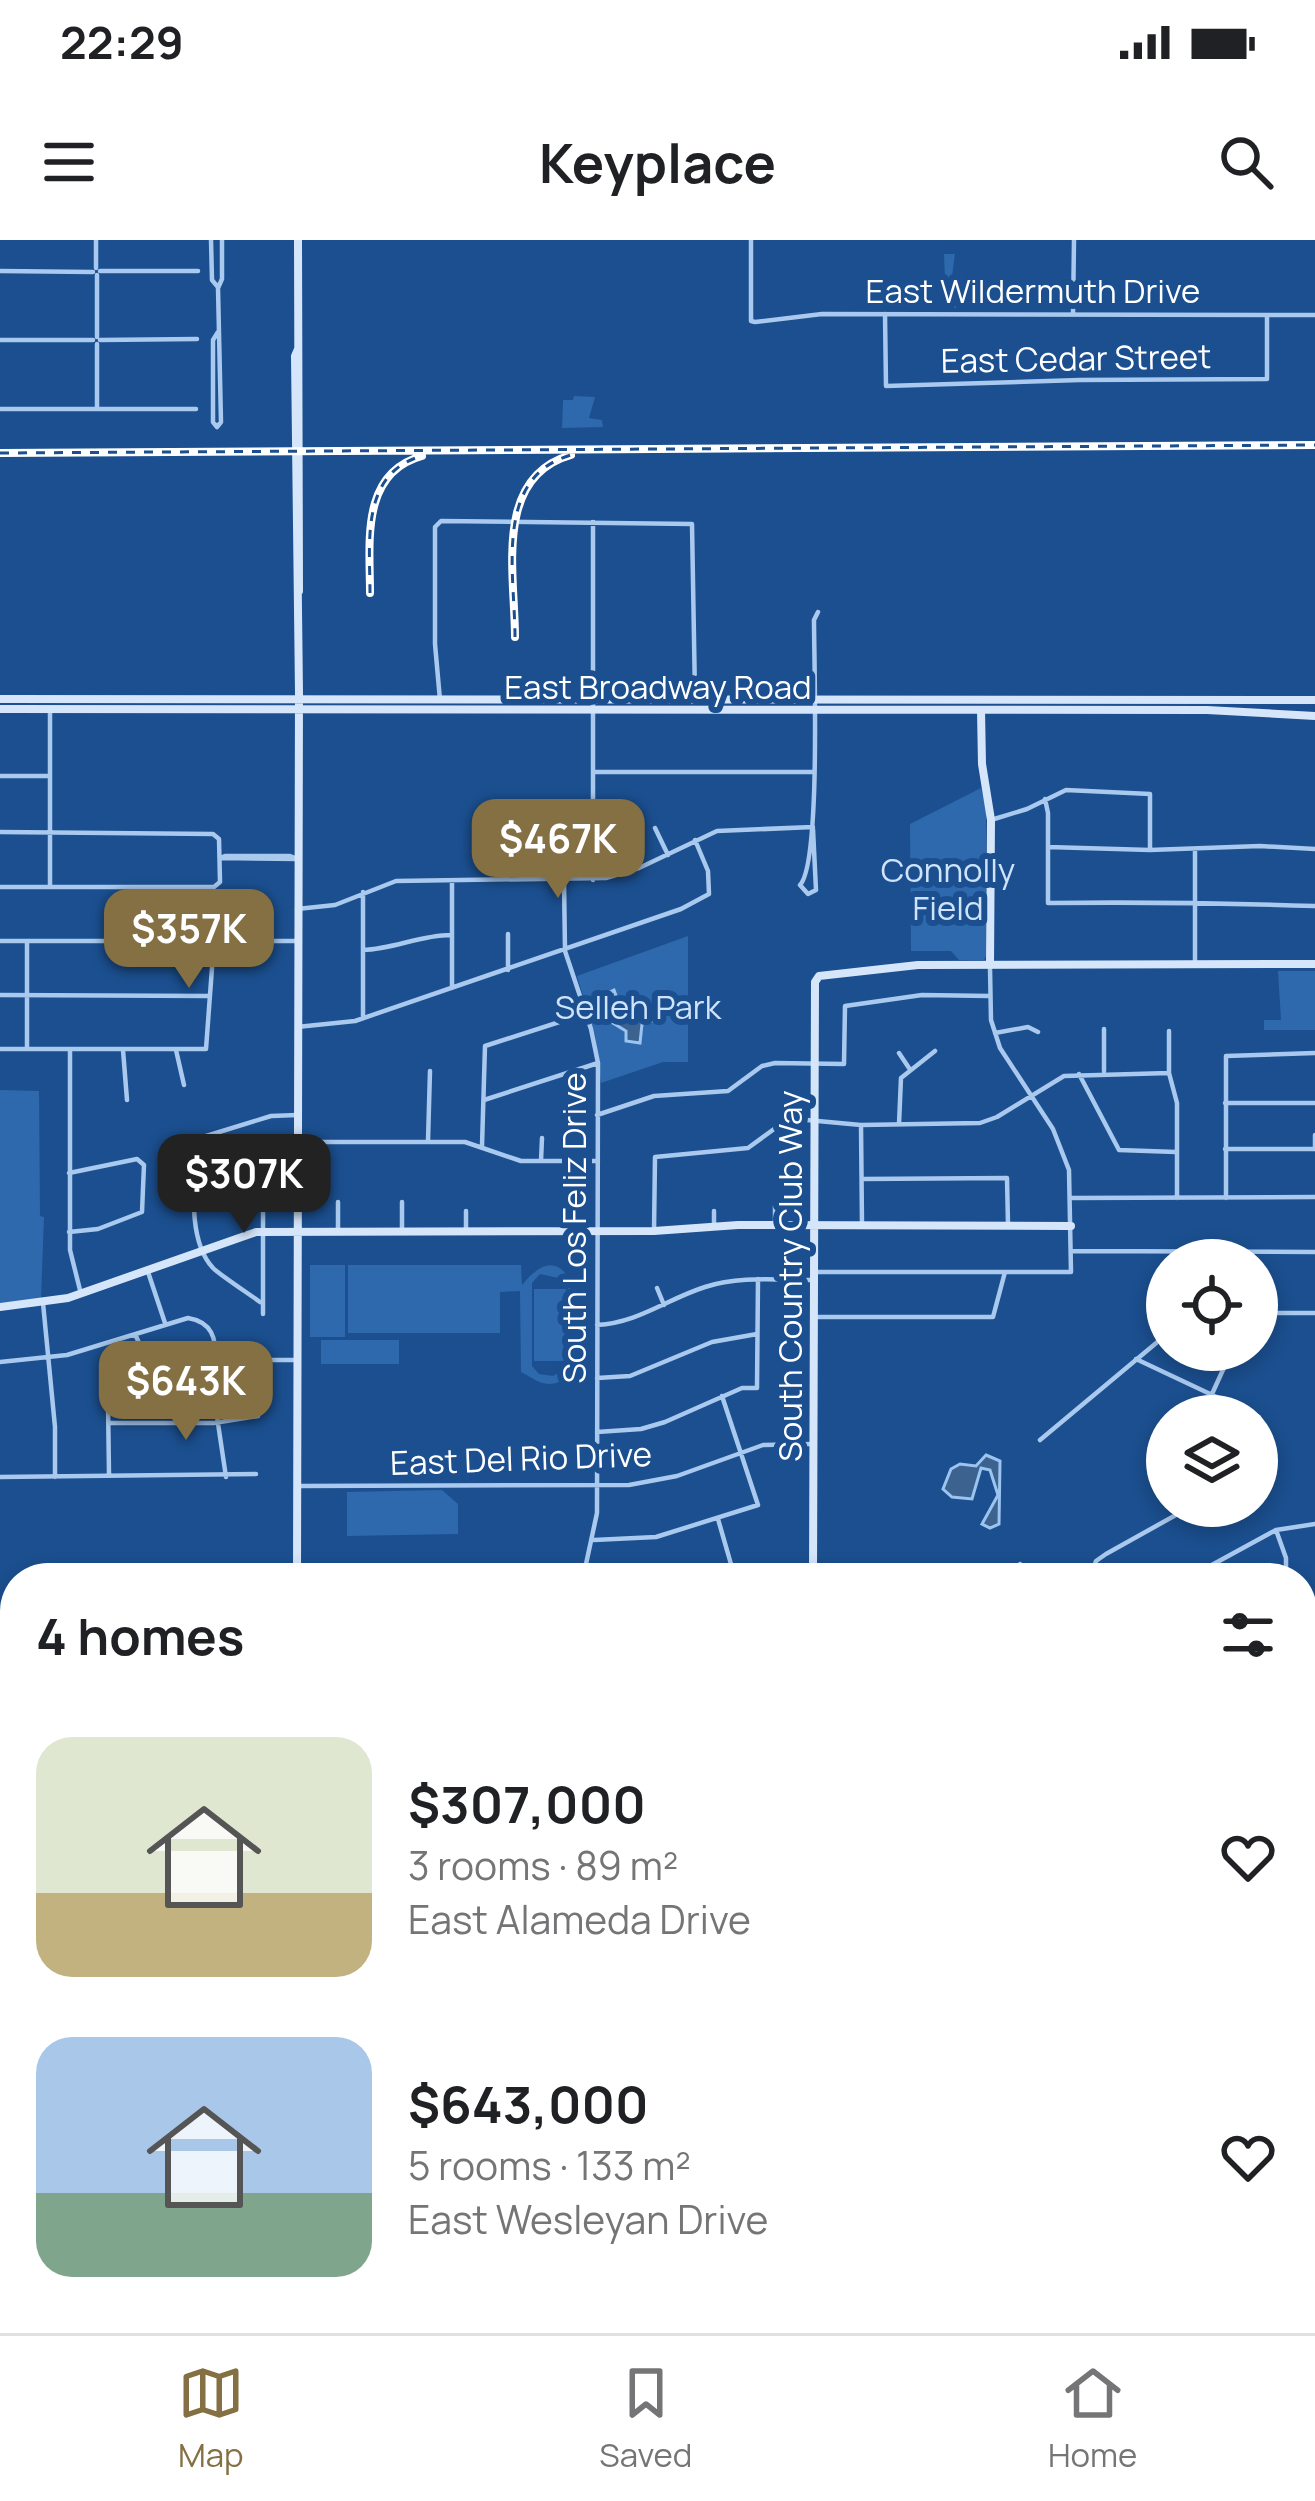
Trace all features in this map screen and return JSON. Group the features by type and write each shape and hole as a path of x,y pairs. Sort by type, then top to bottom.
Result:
{"main road":[{"path":"297,1563 298,240"},
{"name":"East Broadway Road","path":"0,700 298,705 413,700 441,705"},
{"path":"395,710 413,700"},
{"name":"East Broadway Road","path":"298,705 395,710 441,705 1207,705 1315,700"},
{"name":"East Broadway Road","path":"0,709 50,704"},
{"path":"981,705 982,764 991,820 990,965 1315,964"},
{"name":"East Broadway Road","path":"1207,705 1315,716"},
{"name":"South Country Club Way","path":"813,1563 814,982 819,976 896,966 990,965"},
{"path":"0,1307 81,1294 240,1235 264,1232 1071,1226"}],"street":[{"path":"96,240 97,409"},
{"path":"211,240 212,280 218,288"},
{"path":"218,332 213,340 213,422 217,427 221,422 218,288 222,240"},
{"name":"East Wildermuth Drive","path":"751,240 751,320 885,314 1315,315"},
{"path":"1073,240 1073,314"},
{"path":"0,271 198,271"},
{"name":"East Cedar Street","path":"885,314 886,386 1268,379 1267,314"},
{"path":"0,340 197,339"},
{"path":"0,410 196,409"},
{"path":"593,522 593,880"},
{"path":"441,705 435,644 437,523 593,522 692,524 695,705"},
{"path":"813,828 810,873 800,885 808,894 816,890 814,620 818,612"},
{"path":"50,704 50,887"},
{"path":"593,772 813,772"},
{"path":"0,776 50,776"},
{"path":"991,820 1066,790 1150,794 1150,850"},
{"path":"1045,799 1048,903 1315,906"},
{"path":"655,828 668,855"},
{"path":"297,909 335,905 396,881 593,880 618,875 695,840 735,828 813,828"},
{"path":"0,832 217,836 220,858 218,886 0,887"},
{"path":"297,1028 335,1026 363,1018 663,917 709,894 709,871 695,840"},
{"path":"1048,847 1315,850"},
{"path":"1195,849 1195,965"},
{"path":"220,858 298,859"},
{"path":"452,881 452,988"},
{"name":"South Los Feliz Drive","path":"564,881 565,951 598,1063 597,1486 594,1540 587,1563"},
{"path":"163,887 163,941"},
{"path":"363,1018 366,889"},
{"path":"363,950 387,950 419,938 452,934"},
{"path":"508,934 508,970"},
{"path":"0,941 297,941"},
{"path":"27,941 27,1049"},
{"path":"0,1049 207,1048 214,941"},
{"path":"597,1325 619,1324 702,1288 758,1280 1071,1272 1071,1198 1063,1150 994,1033 990,965"},
{"path":"0,995 209,996"},
{"path":"597,1115 669,1094 728,1091 762,1066 775,1063 844,1064 845,1006 922,995 990,995"},
{"path":"482,1147 485,1046 586,1013"},
{"path":"994,1033 1028,1028 1038,1032"},
{"path":"1104,1029 1104,1073"},
{"path":"1169,1030 1169,1073 1177,1103 1177,1198"},
{"path":"70,1049 69,1232 71,1262 81,1294"},
{"path":"123,1050 127,1100"},
{"path":"176,1050 184,1084"},
{"path":"899,1124 898,1090 909,1068 935,1051"},
{"path":"899,1053 909,1068"},
{"path":"1226,1198 1226,1056 1315,1055"},
{"path":"484,1100 598,1063"},
{"path":"428,1142 430,1071"},
{"path":"654,1231 655,1157 748,1148 788,1120 861,1125 980,1123 1064,1076 1169,1073"},
{"path":"1078,1074 1119,1150 1177,1152"},
{"path":"1225,1103 1315,1103"},
{"path":"260,1302 215,1270 205,1251 198,1232 197,1141 265,1118 297,1115"},
{"path":"861,1125 862,1225"},
{"path":"1225,1150 1315,1150 1315,1135"},
{"path":"542,1138 542,1162"},
{"path":"297,1142 428,1142 482,1147 505,1159 598,1161"},
{"path":"69,1173 141,1160 142,1212 93,1230 69,1232"},
{"path":"196,1186 261,1169 263,1314"},
{"path":"862,1179 1007,1178 1008,1225"},
{"path":"1071,1198 1315,1197"},
{"path":"338,1202 338,1232"},
{"path":"402,1202 402,1231"},
{"path":"775,1205 775,1226"},
{"path":"466,1210 466,1231"},
{"path":"714,1211 714,1227"},
{"path":"1071,1251 1146,1254"},
{"path":"1278,1253 1315,1252"},
{"path":"148,1272 166,1324"},
{"path":"813,1317 993,1317 1005,1272"},
{"path":"241,1285 253,1284 264,1273"},
{"path":"597,1432 641,1429 742,1388 757,1388 758,1280"},
{"path":"657,1288 664,1305"},
{"path":"43,1303 55,1477"},
{"path":"1278,1313 1315,1313"},
{"path":"0,1362 48,1358 188,1318 203,1322 214,1336 226,1477"},
{"path":"135,1334 144,1354 161,1367"},
{"path":"597,1378 630,1376 712,1342 757,1334"},
{"path":"1040,1440 1146,1352"},
{"path":"216,1360 297,1360"},
{"path":"1136,1360 1212,1394 1222,1371"},
{"path":"594,1540 656,1537 758,1505 722,1396"},
{"path":"108,1402 109,1477"},
{"path":"109,1423 218,1423 258,1416"},
{"name":"East Del Rio Drive","path":"297,1486 597,1486 661,1480 763,1445 813,1444"},
{"path":"0,1477 256,1474"},
{"path":"718,1519 731,1563"},
{"path":"1216,1563 1276,1530 1315,1524"},
{"path":"1095,1563 1154,1527"},
{"path":"1276,1530 1286,1563"}],"green space":[{"path":"944,254 955,254 952,276 966,277 955,281 956,308 944,308"},
{"path":"595,397 589,418 602,420 603,427 562,428 563,400"},
{"name":"Connolly Field","path":"981,788 986,808 986,956 984,960 959,960 951,951 911,951 910,824"},
{"name":"Selleh Park","path":"688,936 688,1062 663,1062 601,1083 595,1035 577,976"},
{"path":"1278,971 1315,971 1315,1030 1264,1030 1264,1020 1281,1020"},
{"path":"0,1090 39,1091 40,1216 44,1217 41,1299 0,1303"},
{"path":"310,1265 345,1265 345,1337 310,1337"},
{"path":"348,1265 521,1265 522,1285 542,1267 558,1267 570,1280 579,1328 568,1373 551,1384 521,1372 520,1291 500,1292 500,1333 348,1333","holes":["540,1274 563,1279 570,1292 569,1361 566,1369 553,1376 539,1374 532,1366 532,1283"]},
{"path":"534,1289 566,1289 566,1361 534,1361"},
{"path":"321,1340 399,1340 399,1364 321,1364"},
{"path":"442,1490 458,1504 458,1534 347,1536 347,1492"}],"shaded area":[{"path":"614,990 622,1012 633,1015 650,1010 658,1019 642,1024 640,1043 626,1041 626,1031 608,1020 606,994"},
{"path":"986,1455 1000,1461 999,1524 990,1528 982,1524 998,1495 990,1470 981,1468 972,1499 952,1497 943,1489 951,1469 960,1464 976,1466"}],"railway":[{"path":"0,453 1315,445"},
{"path":"515,637 512,558 519,506 529,484 546,467 571,455"},
{"path":"370,593 370,532 378,494 402,465 422,456"}]}
